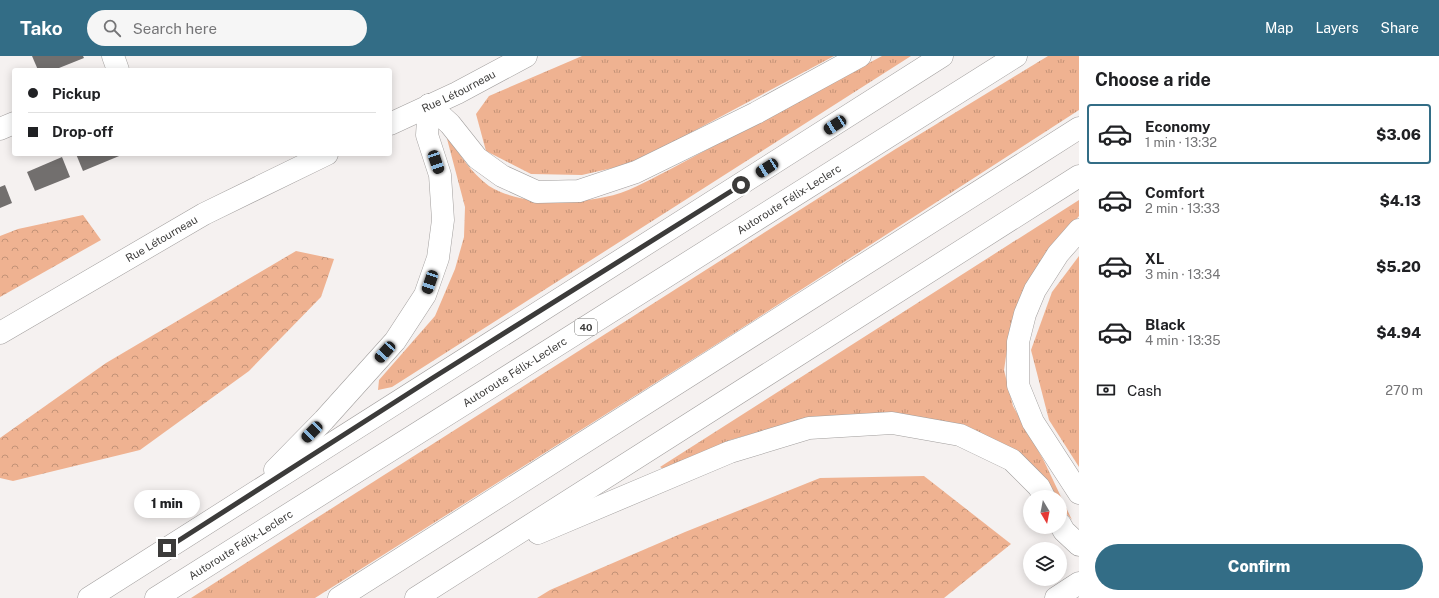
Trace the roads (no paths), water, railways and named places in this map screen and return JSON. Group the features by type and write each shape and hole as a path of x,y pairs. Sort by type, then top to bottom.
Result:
{"main road":[{"path":"113,56 117,68"},
{"name":"Rue Létourneau","path":"392,123 456,93 526,56"},
{"path":"429,105 450,124 477,158 502,176 537,192 579,191 636,172 756,113 860,56"},
{"path":"89,598 246,499 431,379 700,211 942,56"},
{"name":"Autoroute Félix-Leclerc","path":"156,598 1016,56"},
{"path":"246,499 324,420 395,341 425,294 438,258 443,220 440,175 427,135 429,105"},
{"path":"0,128 12,124"},
{"path":"339,598 1079,128"},
{"name":"Rue Létourneau","path":"0,333 204,214 323,156"},
{"path":"416,598 1079,176"},
{"path":"1079,230 1058,254 1035,290 1025,314 1018,342 1018,385 1033,422 1079,493"},
{"path":"480,558 730,452 809,428 892,423 960,435 1012,460 1040,490"},
{"path":"1067,534 1079,545"},
{"path":"1056,598 1079,584"}]}
